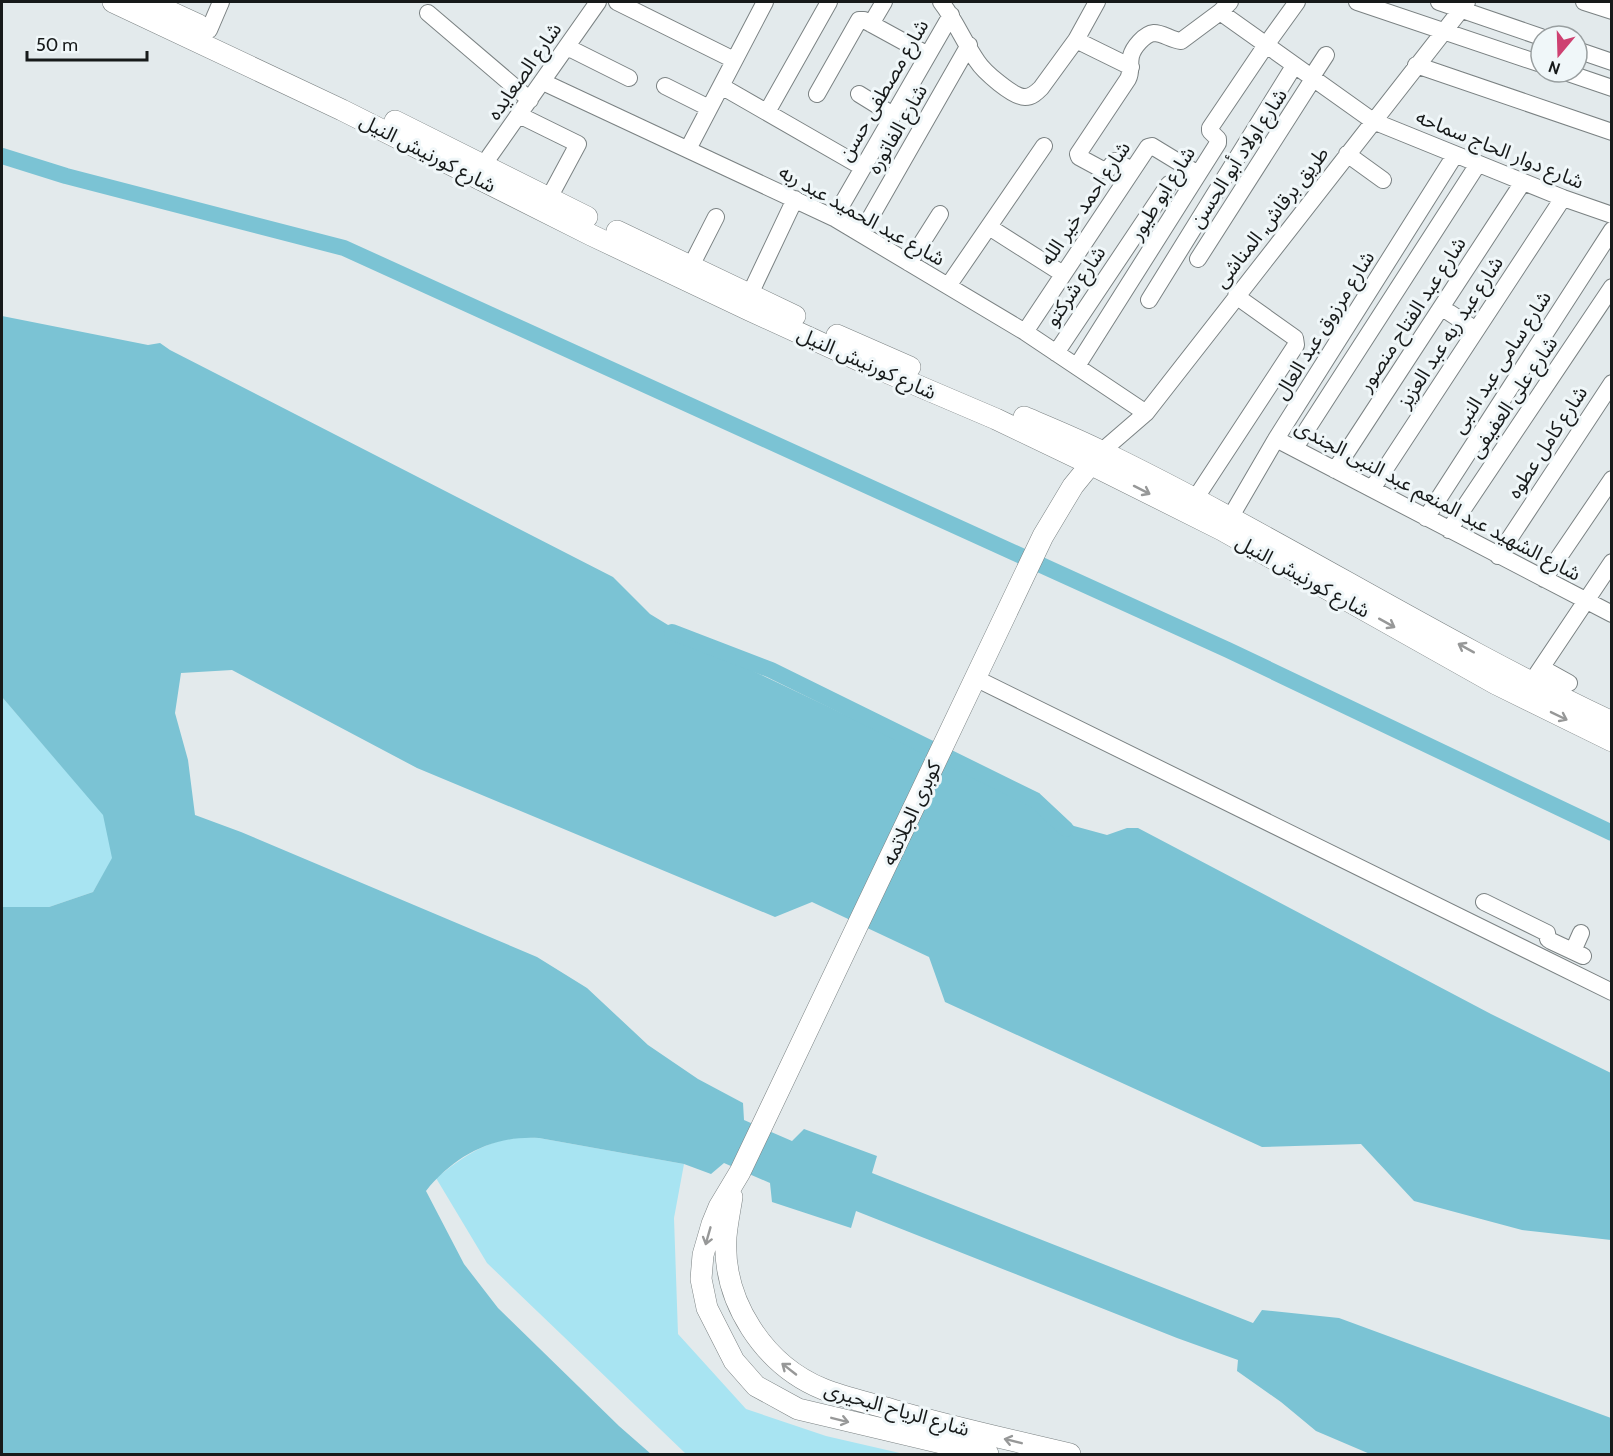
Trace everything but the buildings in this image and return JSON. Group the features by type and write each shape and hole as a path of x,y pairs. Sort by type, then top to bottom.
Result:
{"main road":[{"name":"شارع كورنيش النيل","path":"113,2 444,153 484,164 691,266 1096,457 1222,530 1299,565 1611,741"},
{"name":"شارع كورنيش النيل","path":"149,2 209,30 749,310 996,419 1096,457 1195,499 1230,518 1299,565"},
{"name":"كوبرى الجلاتمه","path":"737,1178 1043,536 1058,510 1096,457"},
{"name":"شارع كورنيش النيل","path":"1500,677 1537,676 1611,722"},
{"name":"شارع الرياح البحيرى","path":"737,1178 719,1207 712,1224 703,1255 701,1279 707,1308 720,1336 734,1361 756,1386 777,1400 798,1409 988,1455"},
{"name":"شارع الرياح البحيرى","path":"737,1178 726,1238 727,1263 733,1288 746,1321 759,1340 792,1372 823,1389 926,1419 1070,1455"}],"street":[{"path":"209,30 221,2"},
{"name":"شارع الصعايده","path":"484,164 598,2"},
{"path":"617,2 734,60"},
{"path":"688,149 765,2"},
{"path":"767,112 829,2"},
{"path":"871,24 884,2"},
{"path":"941,2 983,69 1013,93 1024,97 1036,93 1041,88 1076,40 1097,2"},
{"path":"1266,45 1297,2"},
{"path":"1357,2 1529,60"},
{"path":"1439,2 1464,5 1529,32"},
{"path":"1584,2 1611,11"},
{"name":"طريق برقاش, المناشى","path":"1096,457 1146,413 1464,5"},
{"path":"1132,170 1116,161 1107,170 1103,170 1079,157 1078,154 1128,79 1131,56 1144,38 1154,33 1181,41 1225,7"},
{"name":"شارع دوار الحاج سماحه","path":"1225,7 1266,45 1373,121 1563,198 1611,215"},
{"path":"428,13 530,100"},
{"name":"شارع مصطفى حسن","path":"834,218 951,15"},
{"path":"817,94 859,20 864,20 928,56"},
{"path":"1076,40 1131,67"},
{"name":"شارع الفاتوره","path":"861,234 969,45"},
{"name":"شارع ابو طيور","path":"1077,366 1218,143 1218,139 1209,131 1210,128 1266,45"},
{"path":"567,47 629,78"},
{"path":"1589,54 1611,62"},
{"name":"شارع اولاد أبو الحسن","path":"1198,259 1326,55"},
{"path":"1416,65 1611,132"},
{"path":"1149,300 1294,66"},
{"path":"1589,80 1611,88"},
{"name":"شارع عبد الحميد عبد ربه","path":"543,82 834,218 1025,332 1146,413"},
{"path":"665,86 710,108"},
{"path":"721,86 862,167"},
{"path":"859,94 893,115"},
{"path":"519,115 578,144 549,198"},
{"path":"948,286 1044,146"},
{"name":"شارع احمد خير الله","path":"1025,332 1146,149 1150,146 1198,174"},
{"path":"1347,154 1383,180"},
{"name":"شارع مرزوق عبد العال","path":"1230,518 1276,439 1455,155"},
{"path":"1295,448 1478,164"},
{"name":"شارع عبد الفتاح منصور","path":"1335,470 1523,182"},
{"name":"شارع شركتو","path":"1056,353 1170,184"},
{"name":"شارع عبد ربه عبد العزيز","path":"1372,489 1563,198"},
{"path":"750,294 795,199"},
{"path":"909,263 940,214"},
{"path":"691,266 716,217"},
{"path":"989,227 1063,274"},
{"name":"شارع سامى عبد النبى","path":"1426,518 1611,230"},
{"name":"شارع على العفيفى","path":"1449,530 1611,287"},
{"path":"1195,499 1296,345 1295,338 1236,296"},
{"path":"1450,313 1476,330"},
{"name":"شارع كامل عطوه","path":"1498,555 1611,382"},
{"name":"شارع الشهيد عبد المنعم عبد النبى الجندى","path":"1276,439 1611,614"},
{"path":"1544,579 1611,479"},
{"path":"1569,683 1537,676 1611,562"},
{"path":"975,678 1611,992"},
{"path":"1484,902 1547,933 1550,940 1577,954"},
{"path":"1531,952 1540,930"},
{"path":"1569,970 1577,954 1581,933"}],"shaded area":[{"path":"2,316 148,345 160,343 613,577 650,614 709,650 1074,826 1107,835 1127,828 1138,828 1491,1014 1611,1073 1611,1240 1522,1230 1414,1201 1361,1144 1262,1147 945,1002 929,957 812,902 775,917 417,768 232,670 181,673 175,713 188,760 195,815 241,832 537,957 587,988 648,1045 698,1079 743,1103 744,1120 792,1141 804,1129 877,1156 872,1173 1253,1323 1262,1310 1339,1318 1611,1418 1611,1454 1370,1454 1316,1431 1281,1402 1237,1371 1238,1360 856,1211 851,1228 772,1202 770,1183 724,1163 711,1174 684,1164 539,1138 522,1138 490,1144 476,1150 449,1168 426,1191 464,1264 498,1308 619,1426 651,1454 2,1454 2,907 49,907 93,892 112,858 103,815 2,697"},
{"path":"2,697 104,815 113,858 93,892 49,907 2,907"},
{"path":"526,1137 684,1164 674,1218 678,1334 746,1409 826,1436 904,1454 685,1453 487,1263 436,1178 457,1162 488,1145 512,1138"}],"waterway":[{"path":"2,156 66,176 344,248 1228,650 1612,833"},
{"path":"672,632 771,670 1035,800 1066,829"}]}
